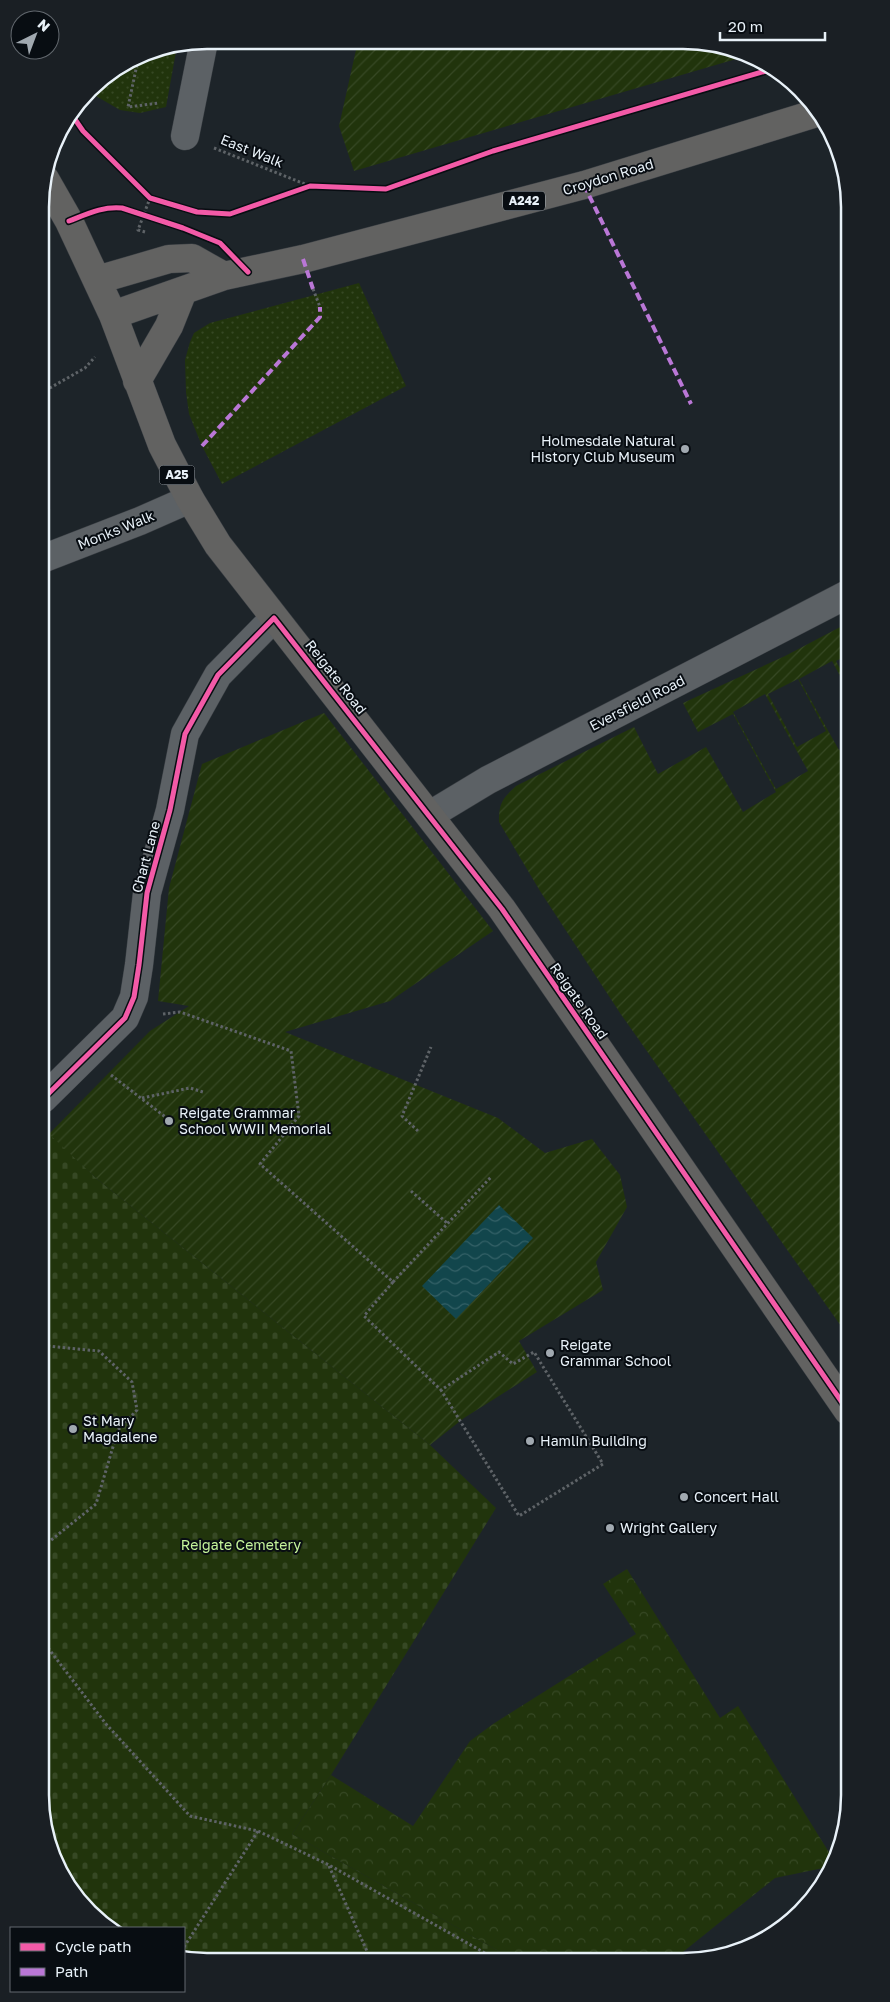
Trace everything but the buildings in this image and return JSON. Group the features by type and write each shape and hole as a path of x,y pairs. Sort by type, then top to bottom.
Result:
{"main road":[{"name":"Croydon Road","path":"113,315 224,276 303,259 584,185 811,115"},
{"name":"A25","path":"50,188 68,221 113,315"},
{"path":"97,280 169,259 192,258 224,276"},
{"path":"137,381 168,326 183,291"},
{"name":"Reigate Road","path":"113,315 162,445 190,499 218,545 502,909 841,1401"}],"street":[{"path":"185,136 202,49"},
{"name":"Monks Walk","path":"49,556 140,521 190,499"},
{"name":"Eversfield Road","path":"430,815 488,780 841,598"},
{"name":"Chart Lane","path":"49,1093 125,1018 134,997 147,893 170,810 185,734 218,676 274,618"}],"path":[{"path":"138,65 128,107 158,104 193,88"},
{"path":"137,214 154,219"},
{"path":"313,289 320,307"},
{"path":"49,388 85,368 96,356"},
{"path":"125,1018 180,1012 291,1051 299,1116 260,1164 393,1282"},
{"path":"418,1131 402,1116 431,1047"},
{"path":"109,1073 168,1119"},
{"path":"141,1098 190,1088 203,1092"},
{"path":"441,1390 499,1352 513,1364 534,1352 604,1464 519,1516 441,1390 364,1316 393,1282 492,1176"},
{"path":"411,1191 447,1224"},
{"path":"49,1346 99,1351 132,1382 137,1410 118,1430 96,1504 49,1542"},
{"path":"49,1649 106,1724 190,1816 258,1830 329,1865 485,1953"},
{"path":"185,1945 258,1830"},
{"path":"329,1865 368,1953"}],"green space":[{"path":"356,49 693,49 738,59 354,171 339,126"},
{"path":"176,52 166,107 140,113 120,110 95,96 119,75 137,65"},
{"path":"359,283 406,386 222,484 202,446 189,414 185,360 194,333 210,323"},
{"path":"841,627 841,658 836,661 841,670 841,678 832,661 799,679 839,750 841,749 841,1326 620,1013 540,891 499,822 502,802 507,794 516,786 634,727 658,774 706,747 743,812 776,792 733,714 698,732 683,703 785,656","holes":["798,679 826,731 797,747 768,694","765,694 808,771 776,789 733,712"]},
{"path":"324,713 493,931 390,1001 285,1032 498,1118 545,1153 592,1139 620,1175 627,1207 596,1262 603,1290 519,1341 537,1372 464,1418 430,1445 97,1179 49,1134 150,1031 189,1006 158,1001 169,888 202,764"},
{"name":"Reigate Cemetery","path":"49,1133 97,1179 430,1445 496,1508 331,1775 292,1834 502,1953 197,1953 185,1951 185,1927 119,1927 88,1899 70,1874 54,1836 49,1795"},
{"path":"627,1569 720,1718 738,1706 830,1853 823,1868 775,1878 682,1953 502,1953 292,1834 331,1775 413,1826 470,1741 493,1724 636,1634 603,1584"}],"water":[{"path":"499,1205 533,1238 456,1319 422,1286"}],"marked path":[{"path":"584,185 691,404"},
{"path":"303,259 313,289"},
{"path":"202,446 320,317 320,307"}],"cycle path":[{"path":"75,119 83,131 150,198 197,212 230,214 310,186 386,189 493,151 764,71"},
{"path":"69,221 102,209 122,208 183,228 220,243 248,272"},
{"path":"49,1093 125,1018 134,997 147,893 170,810 185,734 218,675 274,618 502,909 841,1401"}],"place":[{"name":"Holmesdale Natural History Club Museum","path":"685,449"},
{"name":"Reigate Grammar School WWII Memorial","path":"169,1121"},
{"name":"Reigate Grammar School","path":"550,1353"},
{"name":"St Mary Magdalene","path":"73,1429"},
{"name":"Hamlin Building","path":"530,1441"},
{"name":"Concert Hall","path":"684,1497"},
{"name":"Wright Gallery","path":"610,1528"}]}
